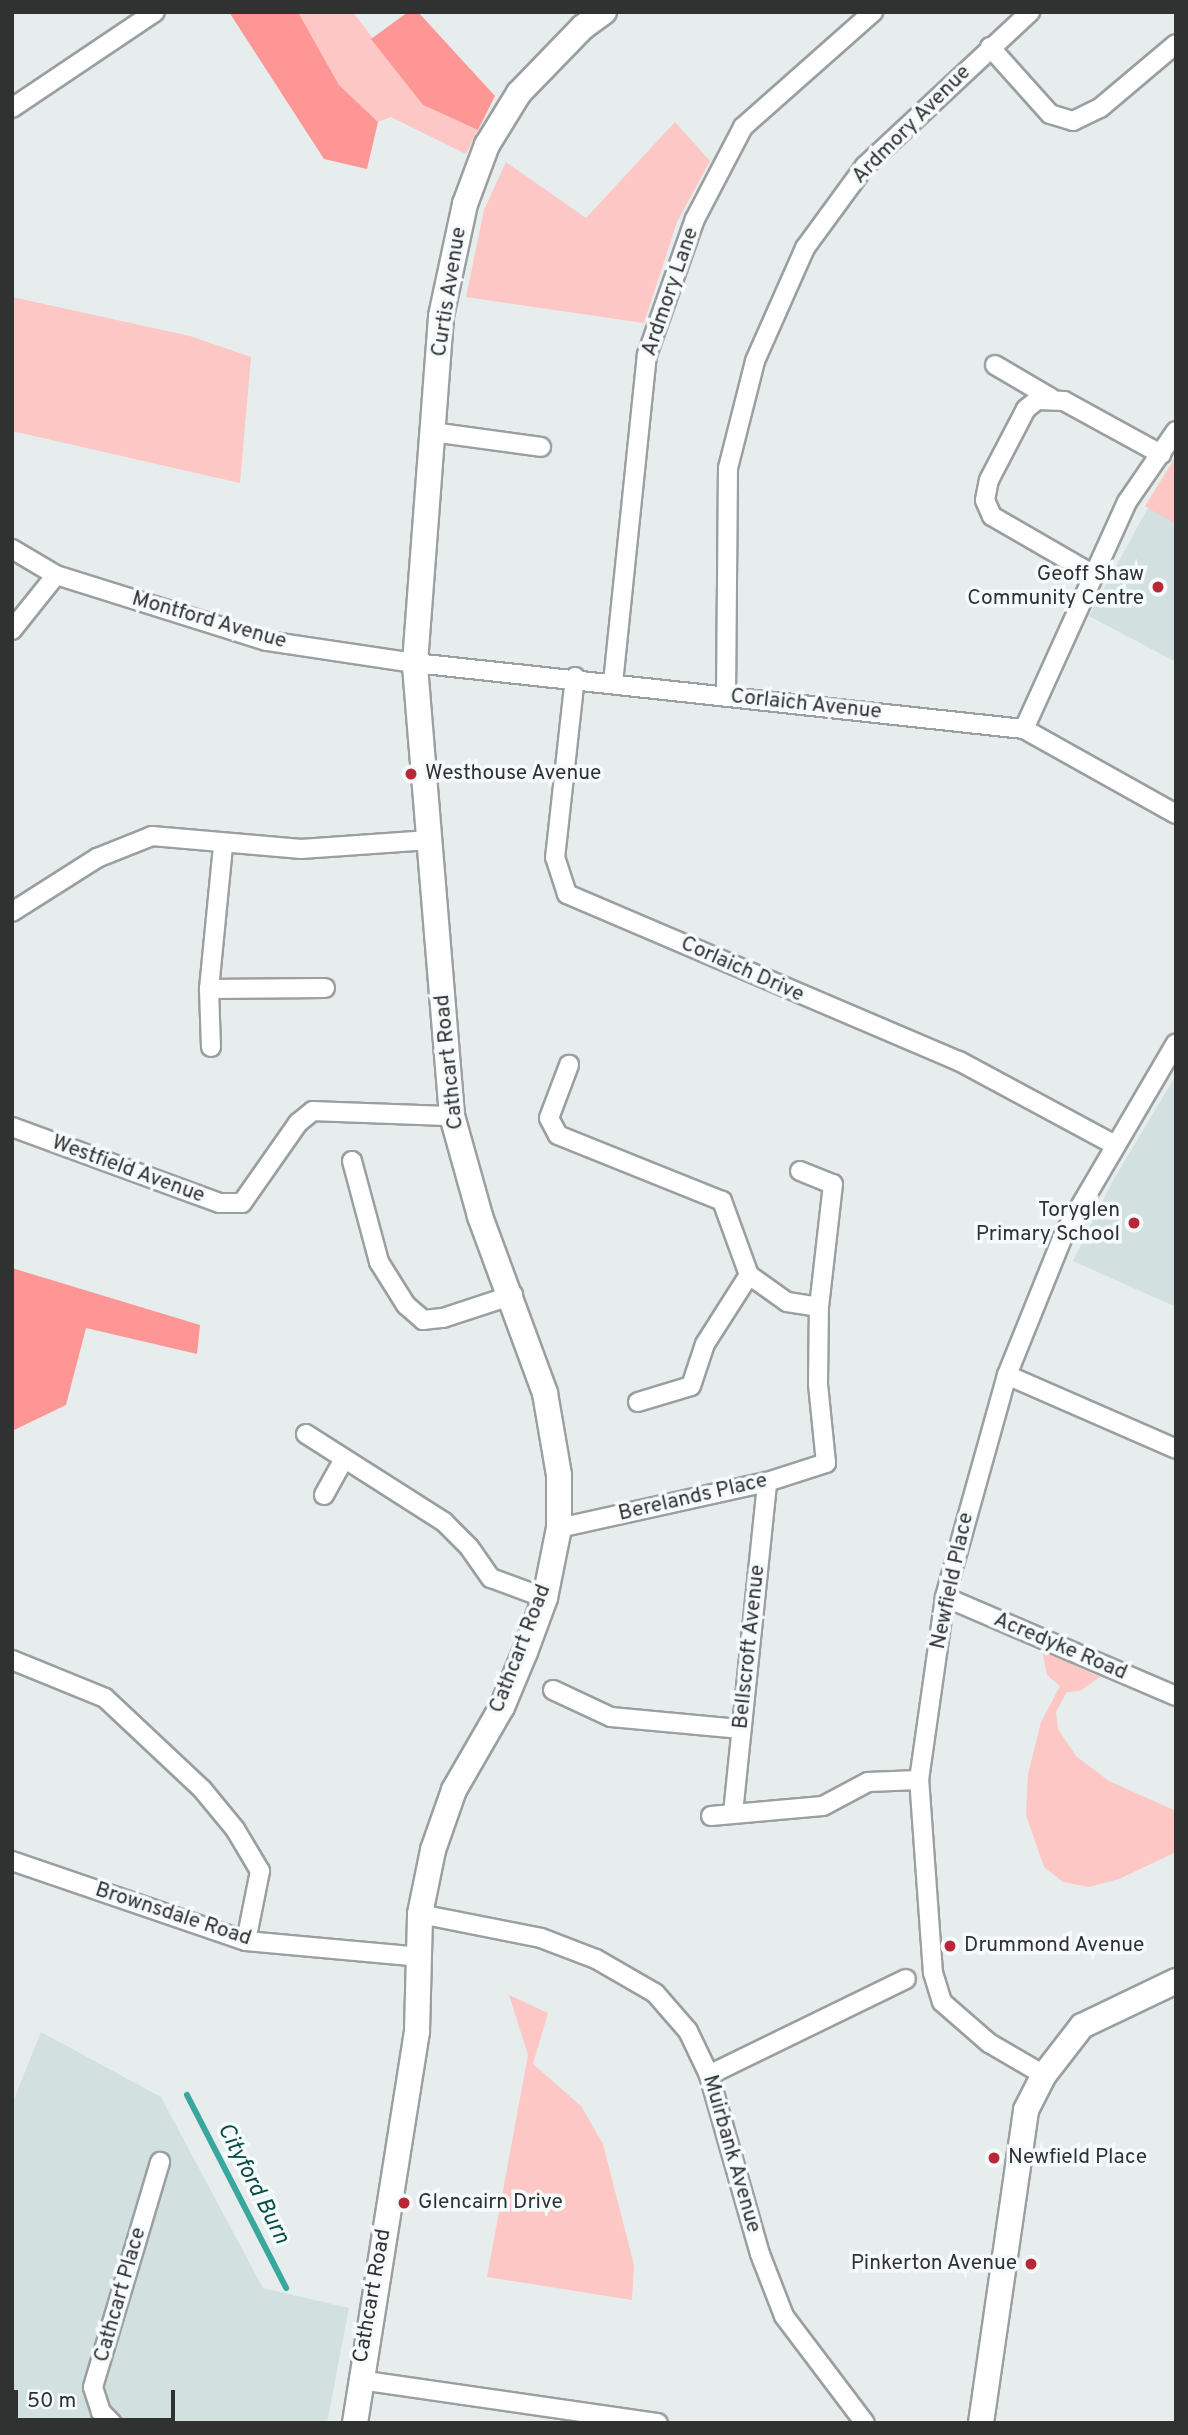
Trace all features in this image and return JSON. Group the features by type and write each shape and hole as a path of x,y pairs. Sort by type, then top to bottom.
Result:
{"street":[{"path":"12,108 155,12"},
{"name":"Curtis Avenue","path":"415,663 441,316 465,204 487,145 519,93 583,27 604,12"},
{"name":"Ardmory Lane","path":"613,683 647,355 695,219 743,127 873,12"},
{"name":"Ardmory Avenue","path":"726,696 728,468 755,361 805,248 864,166 1030,12"},
{"path":"990,47 1051,114 1073,121 1100,108 1176,44"},
{"path":"995,365 1051,398 1161,454"},
{"path":"1051,398 1037,400 1026,409 989,480 985,500 999,521 1094,575"},
{"path":"1024,729 1127,502 1176,431"},
{"path":"432,432 541,447"},
{"name":"Montford Avenue","path":"12,549 56,575 267,641 415,663"},
{"path":"12,630 56,575"},
{"name":"Corlaich Avenue","path":"415,663 575,677 1024,729 1176,814"},
{"name":"Cathcart Road","path":"355,2423 359,2379 417,2031 421,1957 420,1914 433,1850 454,1790 502,1707 545,1598 559,1528 559,1475 545,1393 513,1295 480,1216 452,1116 415,663"},
{"name":"Corlaich Drive","path":"575,677 555,857 567,894 959,1061 1113,1144"},
{"path":"12,912 124,844 152,836 223,845 301,849 430,840"},
{"path":"211,1047 209,989 223,845"},
{"path":"209,989 325,988"},
{"name":"Newfield Place","path":"1044,2075 989,2043 942,2002 933,1973 919,1780 945,1597 1007,1375 1064,1234 1113,1144 1176,1043"},
{"path":"569,1065 549,1118 550,1127 558,1135 722,1201 748,1275 787,1302 819,1307 833,1184 800,1171"},
{"name":"Westfield Avenue","path":"12,1127 220,1203 242,1203 298,1123 313,1111 452,1116"},
{"path":"352,1161 379,1262 406,1305 423,1320 443,1318 513,1295"},
{"path":"638,1402 691,1386 705,1344 748,1275"},
{"name":"Berelands Place","path":"559,1528 767,1482 826,1463 818,1384 819,1307"},
{"path":"1007,1375 1176,1448"},
{"path":"306,1434 444,1522 491,1578 545,1598"},
{"path":"324,1495 344,1459"},
{"name":"Bellscroft Avenue","path":"733,1813 767,1482"},
{"name":"Acredyke Road","path":"945,1597 1176,1696"},
{"path":"12,1660 105,1698 202,1789 235,1829 260,1871 246,1941"},
{"path":"553,1690 611,1717 741,1729"},
{"path":"710,1816 823,1806 868,1782 919,1780"},
{"name":"Brownsdale Road","path":"12,1861 246,1941 421,1957"},
{"name":"Muirbank Avenue","path":"420,1914 541,1938 596,1959 655,1993 688,2031 709,2075 760,2254 784,2316 865,2423"},
{"path":"709,2075 906,1979"},
{"path":"981,2423 1026,2110 1044,2075 1082,2026 1176,1981"},
{"name":"Cathcart Place","path":"113,2423 101,2412 93,2387 160,2162"},
{"path":"359,2379 658,2423"}],"shaded area":[{"path":"229,12 298,12 339,85 378,122 367,169 324,159"},
{"path":"298,12 353,12 423,105 478,130 466,154 391,117 378,122 339,85"},
{"path":"408,12 418,12 495,96 478,130 423,105 371,39"},
{"path":"675,122 710,161 677,222 644,323 466,297 484,210 506,162 586,218"},
{"path":"12,297 190,336 251,357 240,483 12,431"},
{"path":"1176,456 1176,662 1089,616"},
{"path":"1176,456 1176,524 1145,506"},
{"name":"Toryglen Primary School","path":"1176,1075 1176,1307 1073,1261 1111,1184"},
{"path":"12,1268 200,1325 197,1354 86,1328 66,1405 12,1431"},
{"path":"1042,1650 1100,1677 1080,1691 1067,1692 1056,1712 1058,1729 1076,1756 1109,1781 1176,1811 1176,1852 1119,1879 1089,1887 1063,1882 1044,1867 1026,1815 1028,1774 1041,1722 1060,1686 1047,1675"},
{"path":"509,1995 548,2013 533,2064 581,2106 603,2144 634,2265 632,2300 487,2277 528,2055"},
{"path":"41,2032 161,2097 263,2288 349,2308 327,2423 12,2423 12,2104"}],"waterway":[{"name":"Cityford Burn","path":"187,2095 286,2288"}],"place":[{"name":"Geoff Shaw Community Centre","path":"1158,587"},
{"name":"Westhouse Avenue","path":"411,774"},
{"name":"Toryglen Primary School","path":"1134,1223"},
{"name":"Drummond Avenue","path":"950,1946"},
{"name":"Newfield Place","path":"994,2158"},
{"name":"Glencairn Drive","path":"404,2203"},
{"name":"Pinkerton Avenue","path":"1031,2264"}]}
